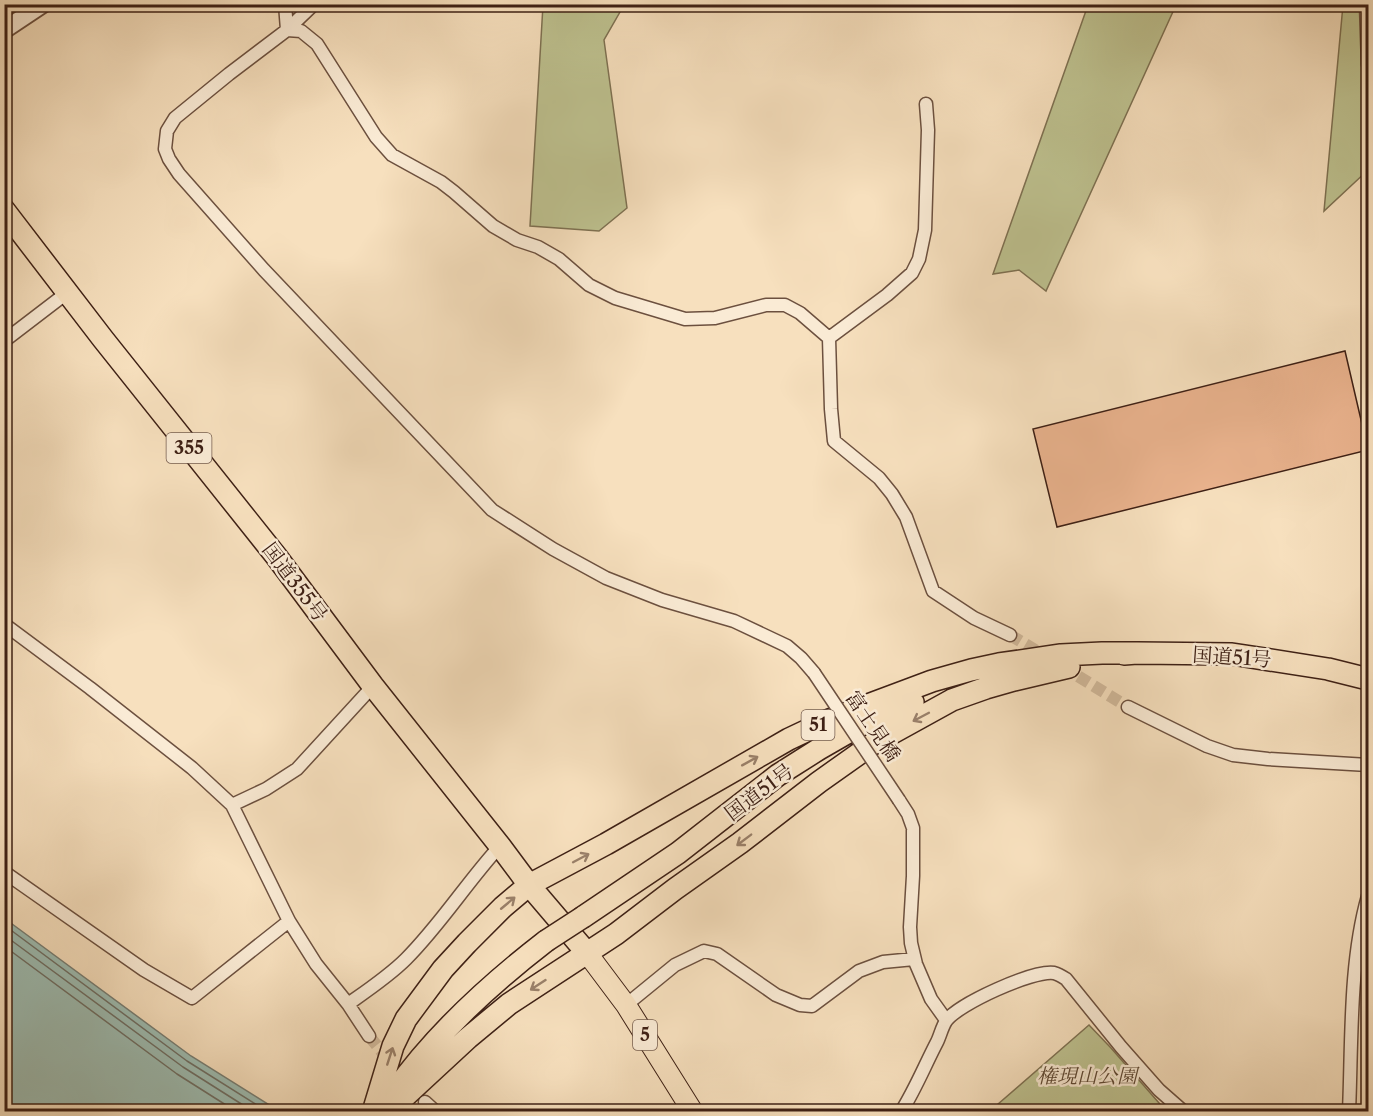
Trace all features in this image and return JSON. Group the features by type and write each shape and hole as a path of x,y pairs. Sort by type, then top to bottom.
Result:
{"highway":[{"name":"国道355号","path":"4,210 110,348 276,556 373,686 530,885 587,953"},
{"name":"国道51号","path":"381,1112 424,1052 450,1024 487,988 546,941 678,853 778,775 860,726 905,705 1000,674 1047,664 1137,653 1232,654 1328,669 1368,679"},
{"name":"51","path":"373,1112 393,1046 406,1019 443,969 467,943 502,907 530,885 789,739 860,708 932,681 999,664 1061,655 1137,653"},
{"name":"51","path":"388,1112 468,1038 509,1004 616,934 874,743 952,700 986,688 1049,670 1137,653"}],"main road":[{"name":"5","path":"587,953 626,1005 693,1112"}],"street":[{"path":"4,30 43,4"},
{"path":"285,4 287,30 301,31 317,44 376,137 392,155 441,182 493,226 559,259 589,285 615,298 686,319 715,318 766,305 784,305 800,313 829,338 834,441 879,478 892,494 906,517 933,591 974,618 1010,635"},
{"name":"富士見橋","path":"314,4 287,30 175,118 166,131 165,149 169,159 179,174 264,270 492,510 553,549 606,578 662,600 735,621 787,646 801,658 814,673 908,814 913,828 911,944 914,959 931,999 946,1020"},
{"path":"1366,4 1368,65"},
{"path":"829,338 887,295 912,273 919,259 925,230 928,130 926,104"},
{"path":"4,341 68,292"},
{"path":"4,624 192,768 232,805 290,921 316,964 348,1004 369,1036"},
{"path":"232,805 266,789 297,769 373,686"},
{"path":"1128,707 1207,746 1233,754 1268,759 1368,765"},
{"path":"348,1004 394,971 407,958 501,846"},
{"path":"4,872 144,970 192,998 290,921"},
{"path":"1349,1112 1354,989 1361,920 1368,896"},
{"path":"626,1005 675,965 704,951 717,954 776,995 800,1005 812,1006 859,970 884,962 914,959"},
{"path":"900,1112 946,1020 970,1002 998,988 1037,974 1055,973 1066,979 1120,1047 1159,1090 1184,1112"},
{"path":"425,1102 436,1112"}],"green space":[{"path":"543,5 624,5 604,40 627,208 599,231 530,226"},
{"path":"1088,5 1176,5 1046,291 1019,270 993,274"},
{"path":"1343,5 1368,5 1368,170 1324,211"},
{"name":"権現山公園","path":"1089,1025 1166,1111 990,1111"}],"water":[{"path":"4,918 191,1056 279,1111 5,1111"}],"building":[{"path":"1345,351 1368,450 1057,527 1033,429"}],"tunnel":[{"path":"1010,635 1045,656"},
{"path":"1063,667 1128,707"},
{"path":"369,1036 391,1063"}]}
